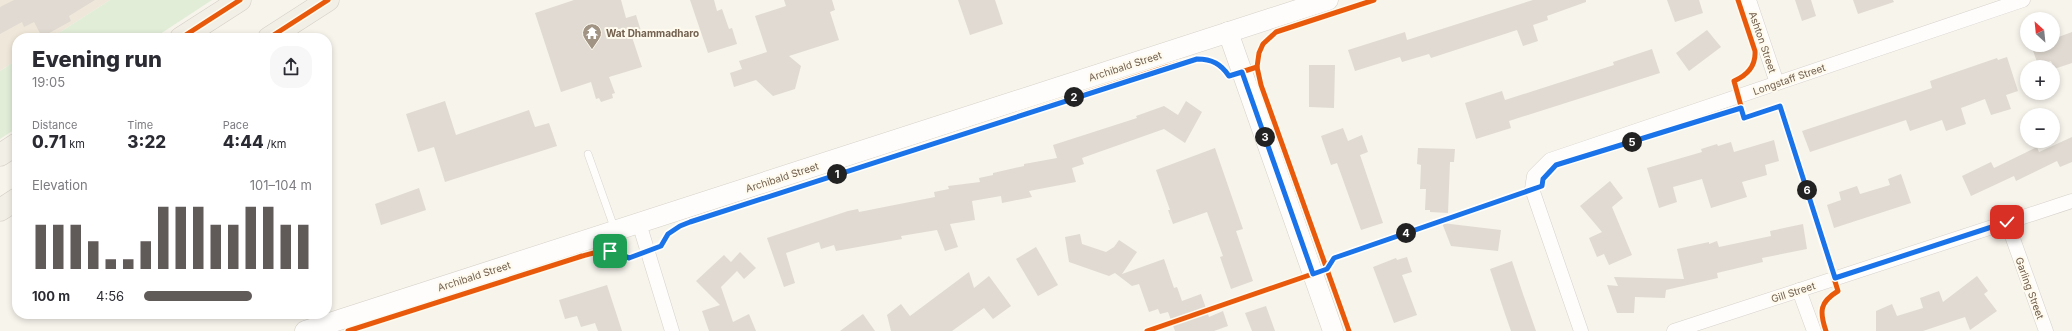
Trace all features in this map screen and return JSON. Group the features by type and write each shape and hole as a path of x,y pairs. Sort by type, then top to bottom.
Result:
{"main road":[{"path":"189,33 240,0"},
{"path":"277,33 328,0"},
{"path":"0,155 12,147"},
{"path":"0,210 12,202"}],"street":[{"name":"Archibald Street","path":"305,331 1328,0"},
{"name":"Ashton Street","path":"1749,0 1777,83"},
{"name":"Longstaff Street","path":"1582,331 1532,189 1534,176 1550,160 2023,0"},
{"path":"1228,32 1333,331"},
{"name":"Gill Street","path":"1674,331 2072,201"},
{"name":"Garling Street","path":"2007,222 2046,331"},
{"path":"639,223 672,331"},
{"path":"1799,290 1814,331"}],"lane":[{"path":"588,154 615,231"}],"shaded area":[{"path":"0,0 110,0 59,33 12,33 12,63 0,71"}],"green space":[{"path":"110,0 212,0 162,33 59,33"},
{"path":"12,63 12,131 0,139 0,71"}],"building":[{"path":"14,0 95,0 69,16 71,21 49,33 40,33 34,22 24,27 22,22 0,34 0,7"},
{"name":"Wat Dhammadharo","path":"574,0 621,0 626,18 636,15 641,31 631,34 642,67 609,77 615,93 612,94 613,98 601,102 599,98 596,99 591,82 561,92 535,13"},
{"path":"690,0 714,0 717,11 722,9 729,29 732,28 737,44 708,53"},
{"path":"784,0 832,0 835,10 830,12 839,40 789,56 801,66 795,89 773,96 756,80 734,87 730,73 742,69 739,61 767,52 755,16 786,6"},
{"path":"958,0 995,0 1003,24 970,35"},
{"path":"1533,0 1586,0 1586,2 1547,16 1548,20 1533,25 1538,41 1523,46 1517,30 1431,58 1429,54 1402,62 1400,57 1355,71 1348,50 1405,32 1407,40"},
{"path":"1667,0 1699,0 1703,13 1675,22"},
{"path":"1795,0 1811,0 1816,16 1802,21"},
{"path":"1853,0 1893,0 1894,2 1858,14"},
{"path":"1707,30 1721,47 1689,71 1676,53"},
{"path":"2072,32 2072,63 2060,67 2060,60 2036,60 2033,52 2060,52 2060,36"},
{"path":"1652,49 1660,73 1509,121 1511,128 1476,139 1465,103 1502,91 1505,100 1614,65 1613,62"},
{"path":"2007,57 2018,91 2006,95 2011,109 1991,115 1985,99 1961,108 1966,124 1946,131 1942,120 1910,131 1906,120 1810,152 1802,131 1932,88 1930,81 1997,58 1998,60"},
{"path":"1309,65 1335,65 1334,108 1309,107"},
{"path":"445,101 456,135 529,110 535,127 549,123 557,146 445,182 434,147 418,152 406,114"},
{"path":"1186,101 1202,112 1185,143 1164,129 1082,158 1084,164 1072,168 1076,182 1029,191 1032,197 1002,203 1001,196 972,201 975,220 950,224 958,247 945,251 937,230 901,236 902,239 836,251 834,245 821,249 819,242 786,253 795,283 784,287 767,238 848,211 858,209 859,212 935,197 934,192 949,189 948,186 980,182 979,178 993,175 993,173 1024,166 1024,164 1057,158 1053,145 1137,118 1136,116 1164,106 1178,115"},
{"path":"1343,128 1348,141 1362,135 1368,152 1360,155 1383,223 1361,230 1337,163 1331,165 1321,136"},
{"path":"2072,137 2072,162 2060,167 2057,161 2016,181 2014,176 1971,196 1962,176 1991,162 1994,168 2035,148 2037,148 2039,152 2048,148 2060,148 2060,142"},
{"path":"1774,140 1779,161 1765,165 1767,175 1742,182 1747,197 1711,208 1702,179 1673,187 1677,202 1659,208 1647,168 1702,152 1701,149 1717,144 1718,146 1731,142 1734,152"},
{"path":"1215,148 1243,229 1236,231 1253,281 1231,289 1220,257 1223,256 1207,212 1173,224 1168,210 1170,210 1156,170"},
{"path":"1418,148 1455,149 1454,162 1450,162 1448,213 1430,212 1430,210 1425,210 1426,189 1420,189 1421,165 1417,164"},
{"path":"1901,174 1911,203 1834,228 1827,205 1841,200 1839,192 1857,186 1860,194 1890,185 1888,179"},
{"path":"1610,181 1623,198 1612,207 1632,255 1609,265 1604,254 1597,257 1589,238 1602,232 1580,206"},
{"path":"419,188 426,210 381,225 375,204"},
{"path":"1442,223 1501,230 1498,251 1451,246"},
{"path":"1803,224 1807,249 1762,258 1763,262 1717,273 1718,278 1666,290 1665,298 1635,297 1634,313 1617,313 1607,285 1618,286 1614,277 1684,279 1677,249 1709,242 1709,244 1717,241 1719,247 1771,236 1770,231"},
{"path":"1080,234 1082,244 1106,252 1114,247 1119,240 1137,252 1122,274 1164,259 1174,288 1177,287 1182,301 1201,294 1209,317 1223,311 1228,326 1214,331 1175,331 1168,312 1160,314 1158,309 1149,312 1139,284 1132,286 1115,273 1109,276 1069,262 1065,237"},
{"path":"1036,247 1058,285 1038,296 1016,259"},
{"path":"740,252 756,268 744,279 737,271 721,287 733,322 749,314 756,331 709,331 702,311 720,305 696,281 724,255 731,262"},
{"path":"1407,257 1412,272 1402,275 1417,315 1394,323 1373,267 1396,258 1397,260"},
{"path":"1512,261 1536,331 1511,331 1505,314 1490,269"},
{"path":"969,272 974,288 989,276 1011,306 993,319 984,308 952,331 891,331 887,315 901,304 910,316"},
{"path":"1977,276 1988,291 1984,294 1997,311 1970,330 1965,317 1923,331 1876,331 1876,311 1892,304 1897,316 1923,308 1920,298 1939,291 1943,302"},
{"path":"607,285 622,331 598,331 595,323 581,327 577,316 565,319 559,300"},
{"path":"1266,306 1275,331 1252,331 1245,313"},
{"path":"863,314 875,331 840,331"}],"cycle path":[{"path":"189,33 240,0"},
{"path":"277,33 328,0"},
{"path":"348,331 601,251 611,251 629,258 661,245 668,234 680,225 1167,67 1193,60 1208,60 1222,68 1229,76 1257,67 1259,53 1263,44 1276,32 1374,0"},
{"path":"1738,0 1755,51 1755,56 1752,66 1747,73 1734,81 1744,117 1780,106 1838,291 1824,303 1822,318 1826,331"},
{"path":"1257,67 1261,85 1349,331"},
{"path":"1147,331 1327,269 1334,258 1542,186 1543,179 1556,165 1741,108"}],"place":[{"name":"Wat Dhammadharo","path":"592,50"}],"route":[{"path":"610,251 617,252 629,258 661,246 664,238 674,229 690,222 1167,67 1197,59 1214,61 1222,66 1229,76 1242,72 1313,274 1327,269 1334,258 1542,186 1543,179 1556,165 1741,108 1744,118 1780,106 1835,278 2007,222"}]}
